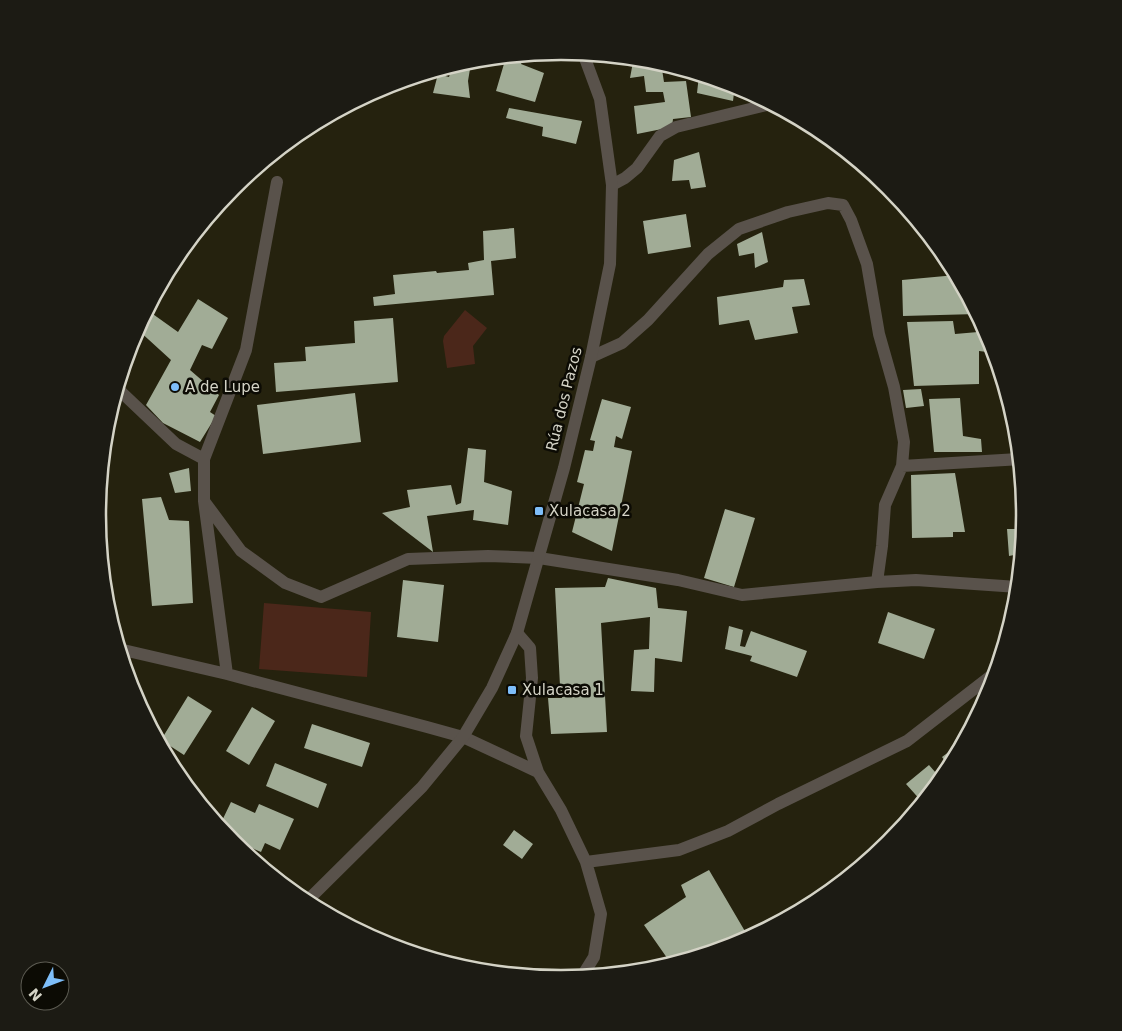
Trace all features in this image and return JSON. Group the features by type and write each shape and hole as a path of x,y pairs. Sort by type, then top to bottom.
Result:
{"street":[{"name":"Rúa dos Pazos","path":"311,896 422,787 462,737 492,688 517,633 540,558 564,468 591,357 610,264 612,185 600,99 585,61"},
{"path":"612,185 625,178 637,168 660,136 676,127 761,106"},
{"path":"226,674 204,501 204,459 246,350 277,182"},
{"path":"591,357 622,343 648,320 708,254 739,229 788,212 828,203 843,205 851,220 867,264 879,334 894,387 904,442 902,466 885,506 877,582"},
{"path":"122,393 176,444 204,459"},
{"path":"902,466 1013,459"},
{"path":"204,501 241,551 285,584 321,597 408,559 488,556 540,558 678,580 742,595 916,580 1011,587"},
{"path":"517,633 530,648 532,678 526,736 538,772 560,810 586,862 601,914 594,957 586,970"},
{"path":"127,651 226,674 462,737 538,772"},
{"path":"586,862 679,850 728,831 907,740 986,680"}],"shaded area":[{"path":"465,310 487,328 473,346 475,364 447,368 444,336"},
{"path":"264,603 371,612 367,677 259,669"}],"building":[{"path":"522,62 521,64 544,73 535,102 496,91 504,64"},
{"path":"632,66 662,72 664,82 686,81 691,117 673,119 672,127 637,134 634,106 665,102 663,92 646,92 644,76 630,78"},
{"path":"470,70 468,81 470,98 433,93 437,78 444,76 449,77 450,74"},
{"path":"698,82 734,95 733,101 697,93"},
{"path":"509,108 582,121 576,144 542,136 543,127 506,118"},
{"path":"699,152 706,187 691,189 689,180 672,181 674,160"},
{"path":"686,214 691,247 648,254 643,221"},
{"path":"514,228 516,258 491,261 494,295 374,306 373,297 395,294 393,275 469,270 468,263 484,260 483,231"},
{"path":"762,232 768,262 755,268 754,253 739,256 737,244"},
{"path":"948,276 970,314 903,316 902,280"},
{"path":"804,279 810,305 792,307 798,333 755,340 749,320 719,325 717,297 783,287 784,280"},
{"path":"198,299 228,318 212,349 202,345 190,370 219,395 210,412 216,416 200,442 163,423 146,405 171,360 143,334 152,314 178,332"},
{"path":"393,318 398,382 276,392 274,363 306,361 305,347 355,343 354,321"},
{"path":"953,321 955,334 978,332 986,352 979,351 979,384 914,386 907,322"},
{"path":"921,389 924,406 906,408 903,390"},
{"path":"355,393 361,442 263,454 257,405"},
{"path":"960,398 963,436 981,439 982,452 934,452 929,399"},
{"path":"602,399 631,407 622,439 616,436 614,447 632,451 612,551 572,532 584,484 577,482 585,450 593,451 595,441 590,440"},
{"path":"468,448 486,450 484,482 512,491 508,525 473,520 474,510 427,516 433,552 382,513 410,507 407,490 451,485 456,505 461,503"},
{"path":"189,468 191,491 175,493 169,473"},
{"path":"955,473 965,532 953,532 953,537 912,538 911,475"},
{"path":"161,497 169,520 189,521 193,603 152,606 142,499"},
{"path":"725,509 755,518 734,587 704,578"},
{"path":"1007,529 1016,529 1015,555 1009,556"},
{"path":"608,578 656,588 658,608 687,611 682,662 655,658 654,692 631,691 634,650 649,649 650,617 601,623 607,732 551,734 548,698 562,698 555,588 605,587"},
{"path":"403,580 444,585 438,642 397,637"},
{"path":"888,612 935,629 924,659 878,643"},
{"path":"729,626 743,630 740,646 745,647 751,631 807,651 797,677 750,661 752,656 725,649"},
{"path":"188,696 212,711 184,755 168,744 163,736"},
{"path":"252,707 275,721 249,765 226,751"},
{"path":"312,724 370,743 362,767 304,748"},
{"path":"951,750 945,761 942,757"},
{"path":"275,763 327,784 318,808 266,786"},
{"path":"929,765 937,774 918,798 906,784"},
{"path":"231,802 255,813 259,804 294,819 280,850 265,843 261,852 248,846 222,820"},
{"path":"514,830 533,844 522,859 503,845"},
{"path":"709,870 745,932 707,947 667,958 644,925 686,897 681,885"}],"place":[{"name":"A de Lupe","path":"175,387"},
{"name":"Xulacasa 2","path":"539,511"},
{"name":"Xulacasa 1","path":"512,690"}]}
